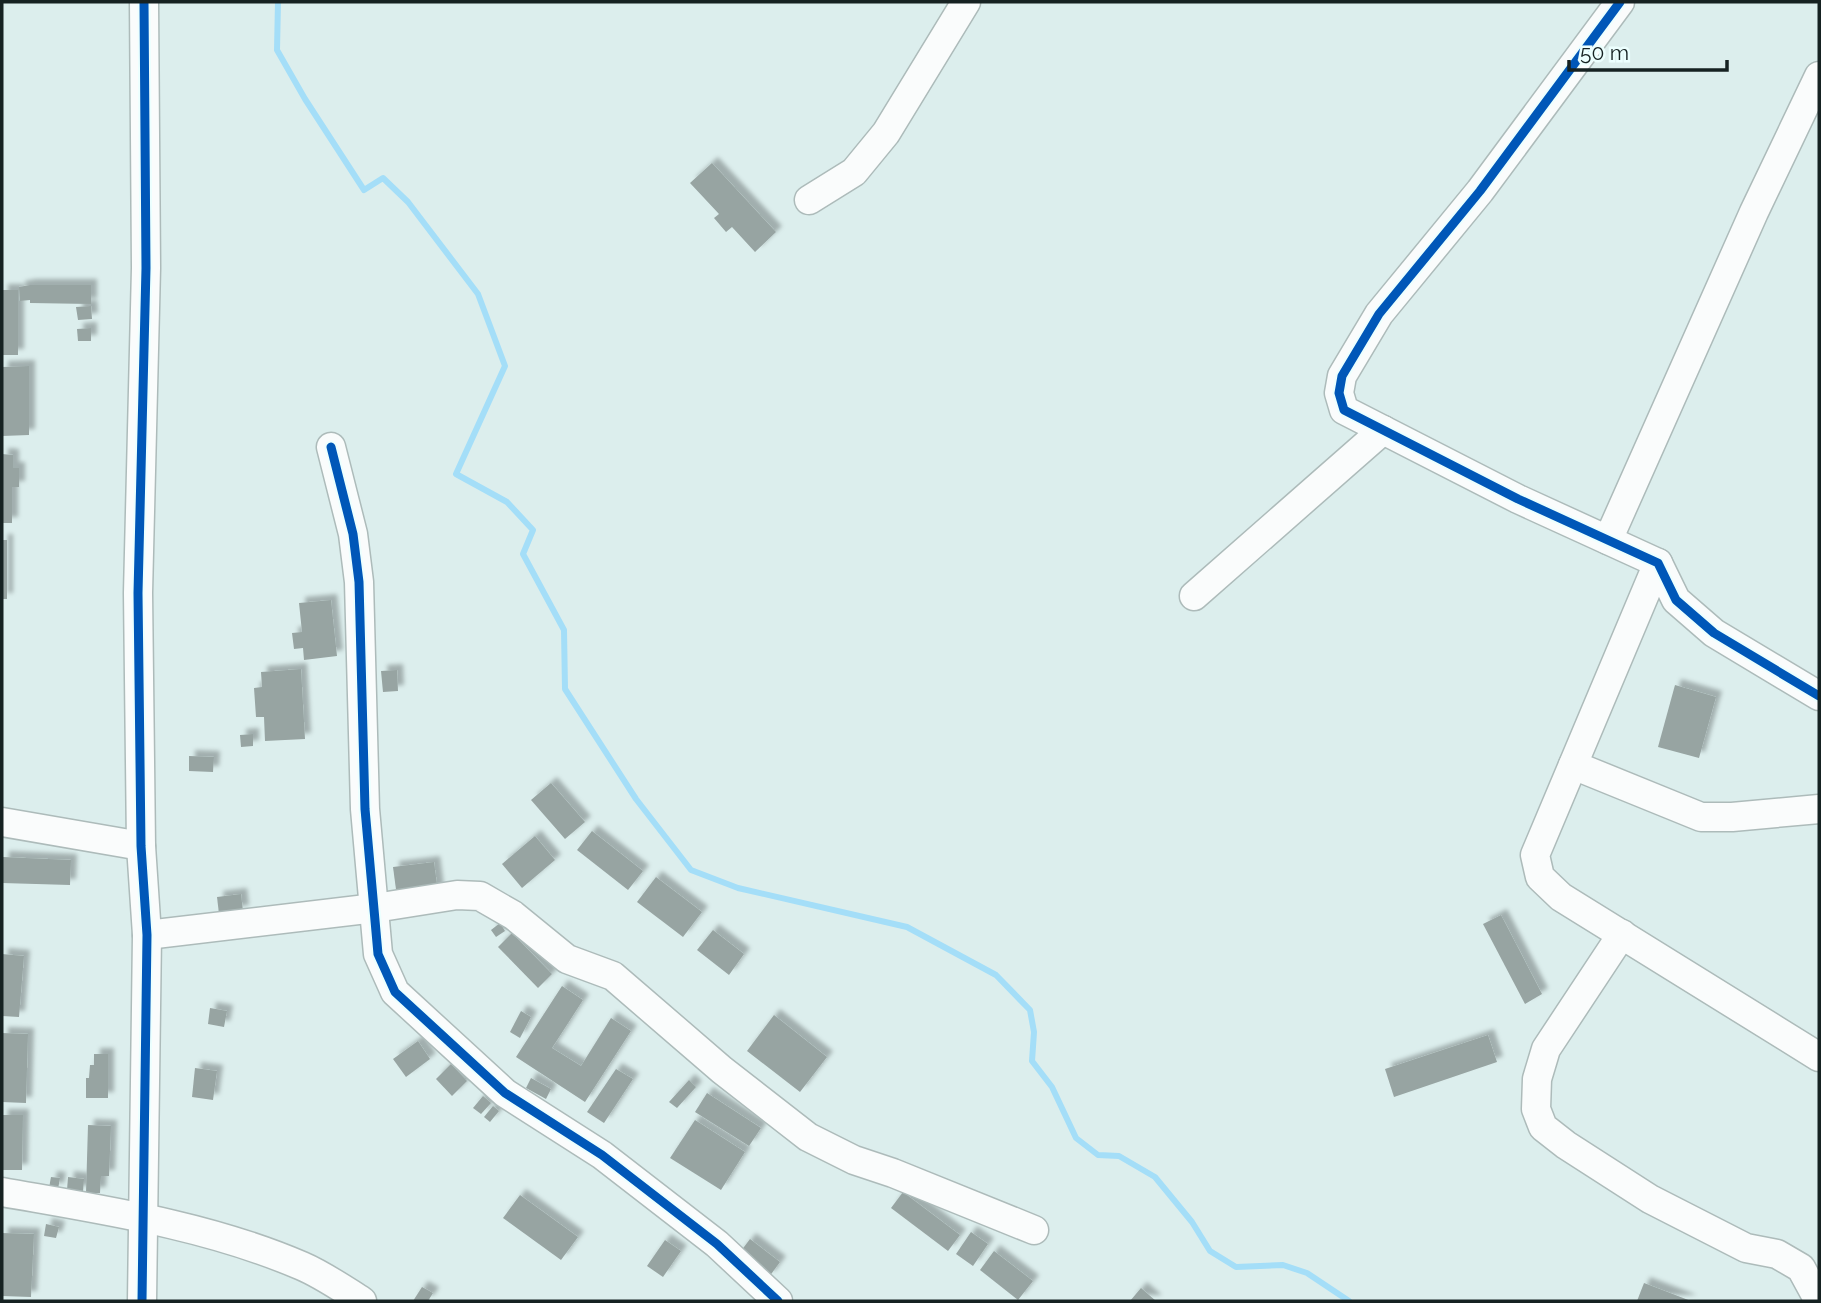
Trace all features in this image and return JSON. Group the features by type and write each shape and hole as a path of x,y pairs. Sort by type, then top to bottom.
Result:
{"street":[{"path":"142,1301 147,935 141,846 138,593 146,268 144,2"},
{"path":"809,200 854,172 886,133 965,2"},
{"path":"1620,2 1480,191 1379,314 1342,376 1339,393 1344,410 1518,499 1658,563 1676,600 1714,633 1816,684"},
{"path":"1608,540 1754,212 1819,76"},
{"path":"1194,596 1383,430"},
{"path":"331,447 353,534 359,582 365,809 379,954 395,992 505,1093 602,1155 717,1244 778,1301"},
{"path":"1658,563 1535,855 1540,877 1562,897 1819,1058"},
{"path":"1573,765 1701,817 1732,817 1819,808"},
{"path":"2,821 141,846"},
{"path":"147,935 374,908 457,895 480,896 513,915 567,959 613,976 722,1070 808,1137 854,1160 1034,1230"},
{"path":"1622,934 1546,1049 1537,1079 1536,1108 1544,1127 1566,1145 1650,1199 1746,1248 1777,1254 1801,1268 1819,1301"},
{"path":"2,1192 142,1216 303,1267 336,1293 362,1301"}],"building":[{"path":"712,163 776,232 755,252 732,227 726,232 714,218 719,214 690,183"},
{"path":"91,285 91,304 20,301 19,287"},
{"path":"2,290 18,290 18,355 2,355"},
{"path":"91,306 92,319 78,320 76,307"},
{"path":"91,328 91,341 78,341 77,329"},
{"path":"29,366 29,435 2,436 2,367"},
{"path":"2,454 13,455 13,468 19,468 19,487 12,487 12,523 2,523"},
{"path":"2,540 7,540 7,599 2,599"},
{"path":"331,600 337,656 304,660 303,648 294,649 292,633 302,632 299,603"},
{"path":"301,669 305,739 265,741 264,717 256,717 254,688 262,687 261,672"},
{"path":"397,670 398,691 383,692 381,671"},
{"path":"1675,685 1716,697 1699,758 1658,747"},
{"path":"253,734 253,746 241,747 240,735"},
{"path":"189,756 214,757 213,772 189,771"},
{"path":"551,783 585,822 565,839 531,800"},
{"path":"592,831 643,871 628,890 577,850"},
{"path":"535,836 555,860 522,888 502,864"},
{"path":"3,857 71,860 70,885 2,883"},
{"path":"434,862 438,892 397,897 393,867"},
{"path":"656,877 702,912 683,937 637,902"},
{"path":"241,894 243,911 219,914 217,897"},
{"path":"1501,915 1542,994 1525,1004 1483,924"},
{"path":"500,923 505,931 496,937 491,930"},
{"path":"713,930 744,954 729,975 697,950"},
{"path":"512,933 552,974 538,988 498,947"},
{"path":"2,954 24,956 19,1017 2,1016"},
{"path":"562,986 583,1000 552,1048 581,1066 611,1018 631,1031 585,1102 516,1057"},
{"path":"210,1008 227,1011 224,1027 208,1024"},
{"path":"521,1011 531,1017 520,1038 510,1032"},
{"path":"774,1015 827,1057 800,1092 747,1051"},
{"path":"2,1033 28,1034 26,1103 2,1102"},
{"path":"1488,1035 1497,1062 1394,1097 1385,1069"},
{"path":"418,1041 430,1059 406,1077 393,1059"},
{"path":"94,1054 108,1054 108,1098 86,1098 86,1078 89,1078 90,1065 94,1065"},
{"path":"451,1064 467,1081 452,1096 436,1079"},
{"path":"195,1068 217,1071 213,1100 192,1097"},
{"path":"616,1069 633,1079 604,1123 587,1112"},
{"path":"531,1078 551,1089 546,1099 526,1088"},
{"path":"689,1080 696,1087 677,1108 669,1102"},
{"path":"707,1093 761,1128 749,1146 695,1112"},
{"path":"483,1096 491,1103 481,1114 473,1108"},
{"path":"493,1106 499,1111 490,1122 484,1117"},
{"path":"2,1115 23,1115 22,1170 2,1170"},
{"path":"695,1120 745,1152 721,1190 670,1158"},
{"path":"88,1125 111,1126 109,1176 101,1176 100,1193 86,1193"},
{"path":"51,1177 60,1178 58,1189 49,1188"},
{"path":"68,1177 84,1179 83,1192 67,1190"},
{"path":"903,1192 960,1235 948,1251 891,1208"},
{"path":"520,1195 578,1237 561,1260 503,1218"},
{"path":"46,1224 59,1227 56,1238 44,1236"},
{"path":"971,1232 988,1244 973,1266 956,1254"},
{"path":"2,1233 34,1234 31,1297 2,1296"},
{"path":"750,1239 780,1262 769,1277 738,1255"},
{"path":"665,1240 681,1251 663,1277 647,1266"},
{"path":"994,1251 1033,1281 1018,1300 980,1270"},
{"path":"1644,1283 1691,1301 1637,1301"},
{"path":"422,1287 433,1293 428,1301 413,1301"},
{"path":"1141,1288 1156,1301 1130,1301"}],"waterway":[{"path":"278,2 277,50 364,190 383,178 408,202 478,294 505,366 456,474 507,502 533,530 523,554 564,630 565,689 636,799 691,870 738,888 907,927 996,975 1030,1010 1034,1032 1032,1061 1052,1087 1076,1138 1098,1155 1119,1156 1155,1177 1192,1222 1210,1251 1236,1267 1283,1265 1307,1273 1349,1301"}],"cycle path":[{"path":"142,1301 147,935 141,846 138,593 146,268 144,2"},
{"path":"1620,2 1480,191 1379,314 1342,376 1339,393 1344,410 1518,499 1658,563 1676,600 1714,633 1819,696"},
{"path":"331,447 353,534 359,582 365,809 378,954 395,992 505,1093 602,1155 717,1244 778,1301"}]}
